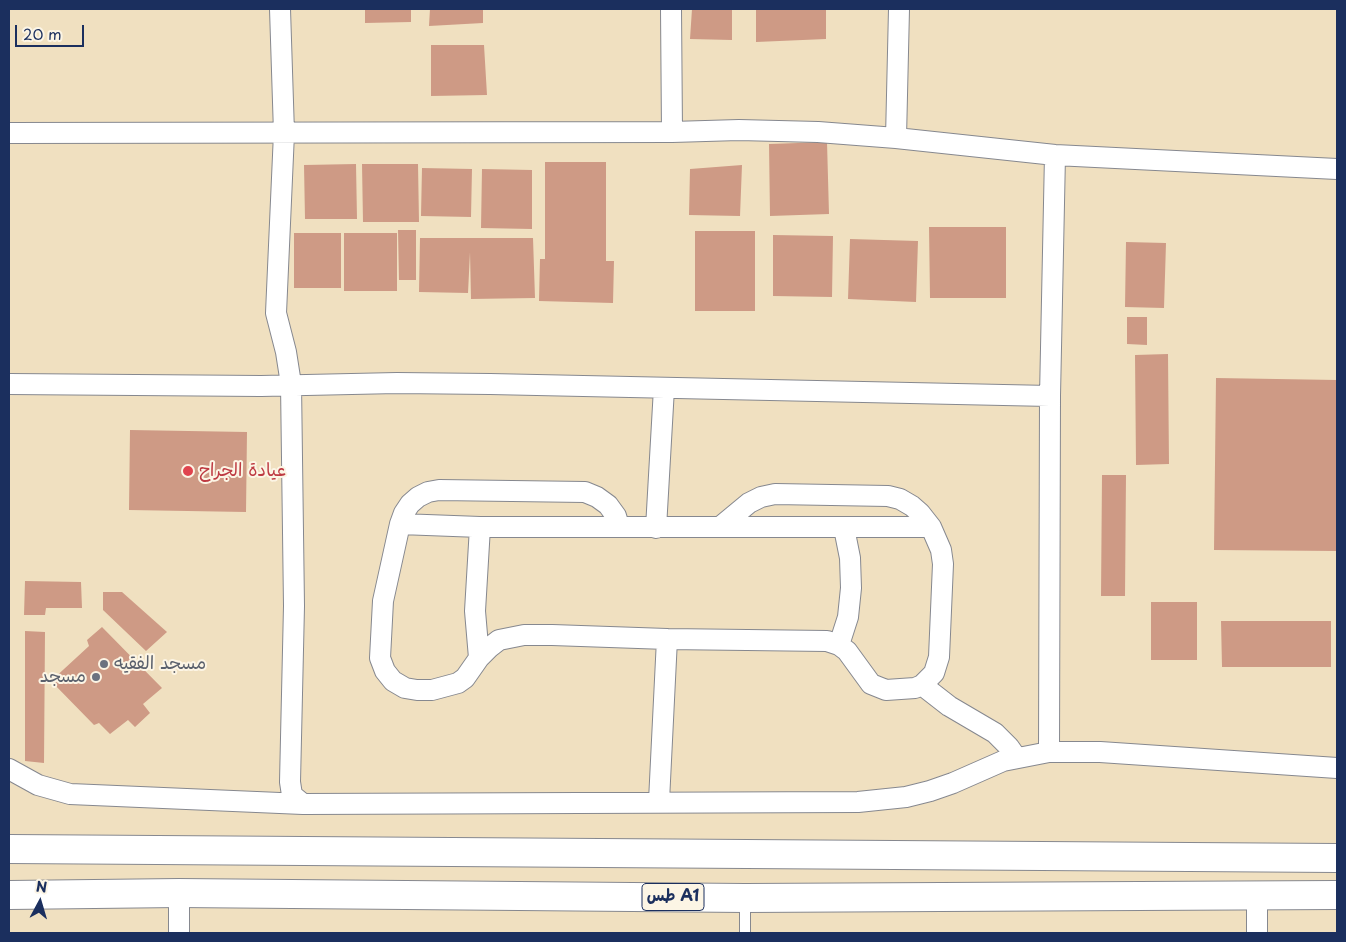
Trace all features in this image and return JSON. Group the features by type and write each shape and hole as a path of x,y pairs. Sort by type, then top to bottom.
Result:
{"highway":[{"path":"9,849 1337,858"},
{"name":"طس A1","path":"9,895 179,893 745,898 1337,895"}],"street":[{"path":"280,9 284,133 276,313 286,352 291,384 294,606 290,782 292,795 303,804"},
{"path":"671,9 672,132"},
{"path":"896,138 899,9"},
{"path":"9,133 788,131 896,138 1055,155 1337,169"},
{"path":"1049,752 1050,396 1055,155"},
{"path":"9,384 252,386 406,383 1050,396"},
{"path":"656,528 664,388"},
{"path":"619,526 616,516 608,505 597,497 585,492 439,490 428,492 418,497 410,504 400,524 383,601 380,658 385,671 394,681 405,688 432,690 458,683 465,678 479,658 499,640 524,635 667,639 818,640 839,645 846,651 871,684 886,690 915,688 922,685 934,673 939,657 943,564 939,545 931,527 912,506 900,499 888,496 788,493 768,495 749,503 720,527"},
{"path":"400,524 480,527 619,526 656,528 931,527"},
{"path":"479,658 476,611 480,527"},
{"path":"839,645 848,617 852,588 850,558 844,528"},
{"path":"659,801 667,639"},
{"path":"922,685 949,706 995,733 1016,757"},
{"path":"9,769 38,785 70,794 303,804 659,801 858,802 906,797 930,791 953,783 1003,760 1049,752 1100,752 1337,768"},
{"path":"179,893 179,933"},
{"path":"1257,896 1257,933"}],"lane":[{"path":"745,898 745,933"}],"building":[{"path":"365,9 411,9 411,22 365,23"},
{"path":"430,9 483,9 483,23 429,26"},
{"path":"692,9 732,9 732,40 690,39"},
{"path":"756,9 826,9 826,39 756,42"},
{"path":"431,45 484,45 487,95 431,96"},
{"path":"827,142 829,214 770,216 769,144"},
{"path":"545,162 606,162 606,261 614,261 613,303 539,301 540,259 545,259"},
{"path":"356,164 357,219 305,219 304,165"},
{"path":"362,164 418,164 419,222 363,222"},
{"path":"742,165 740,216 689,215 690,169"},
{"path":"422,168 472,169 471,217 421,216"},
{"path":"482,169 532,170 532,229 481,228"},
{"path":"929,227 1006,227 1006,298 930,298"},
{"path":"398,230 416,230 416,280 399,280"},
{"path":"695,231 755,231 755,311 695,311"},
{"path":"294,233 341,233 341,288 294,288"},
{"path":"344,233 397,233 397,291 344,291"},
{"path":"773,235 833,236 832,297 773,296"},
{"path":"420,238 533,238 535,298 471,299 470,252 468,293 419,292"},
{"path":"850,239 918,241 916,302 848,299"},
{"path":"1126,242 1166,243 1164,308 1125,307"},
{"path":"1127,317 1147,317 1147,345 1127,344"},
{"path":"1168,354 1169,464 1136,465 1135,355"},
{"path":"1216,378 1337,380 1337,551 1214,550"},
{"name":"عيادة الجراح","path":"130,430 247,432 246,512 129,510"},
{"path":"1102,475 1126,475 1125,596 1101,596"},
{"path":"25,581 81,582 82,608 46,608 45,615 24,615"},
{"path":"103,592 122,592 167,632 146,651 103,610"},
{"path":"1151,602 1197,602 1197,660 1151,660"},
{"path":"1221,621 1331,621 1331,667 1222,667"},
{"name":"مسجد الفقيه","path":"102,627 162,688 143,704 150,713 135,727 128,720 110,734 99,723 94,725 51,681 89,646 87,640"},
{"path":"25,631 45,632 44,763 25,761"}],"place":[{"name":"عيادة الجراح","path":"188,471"},
{"name":"مسجد الفقيه","path":"104,664"},
{"name":"مسجد","path":"96,677"}]}
